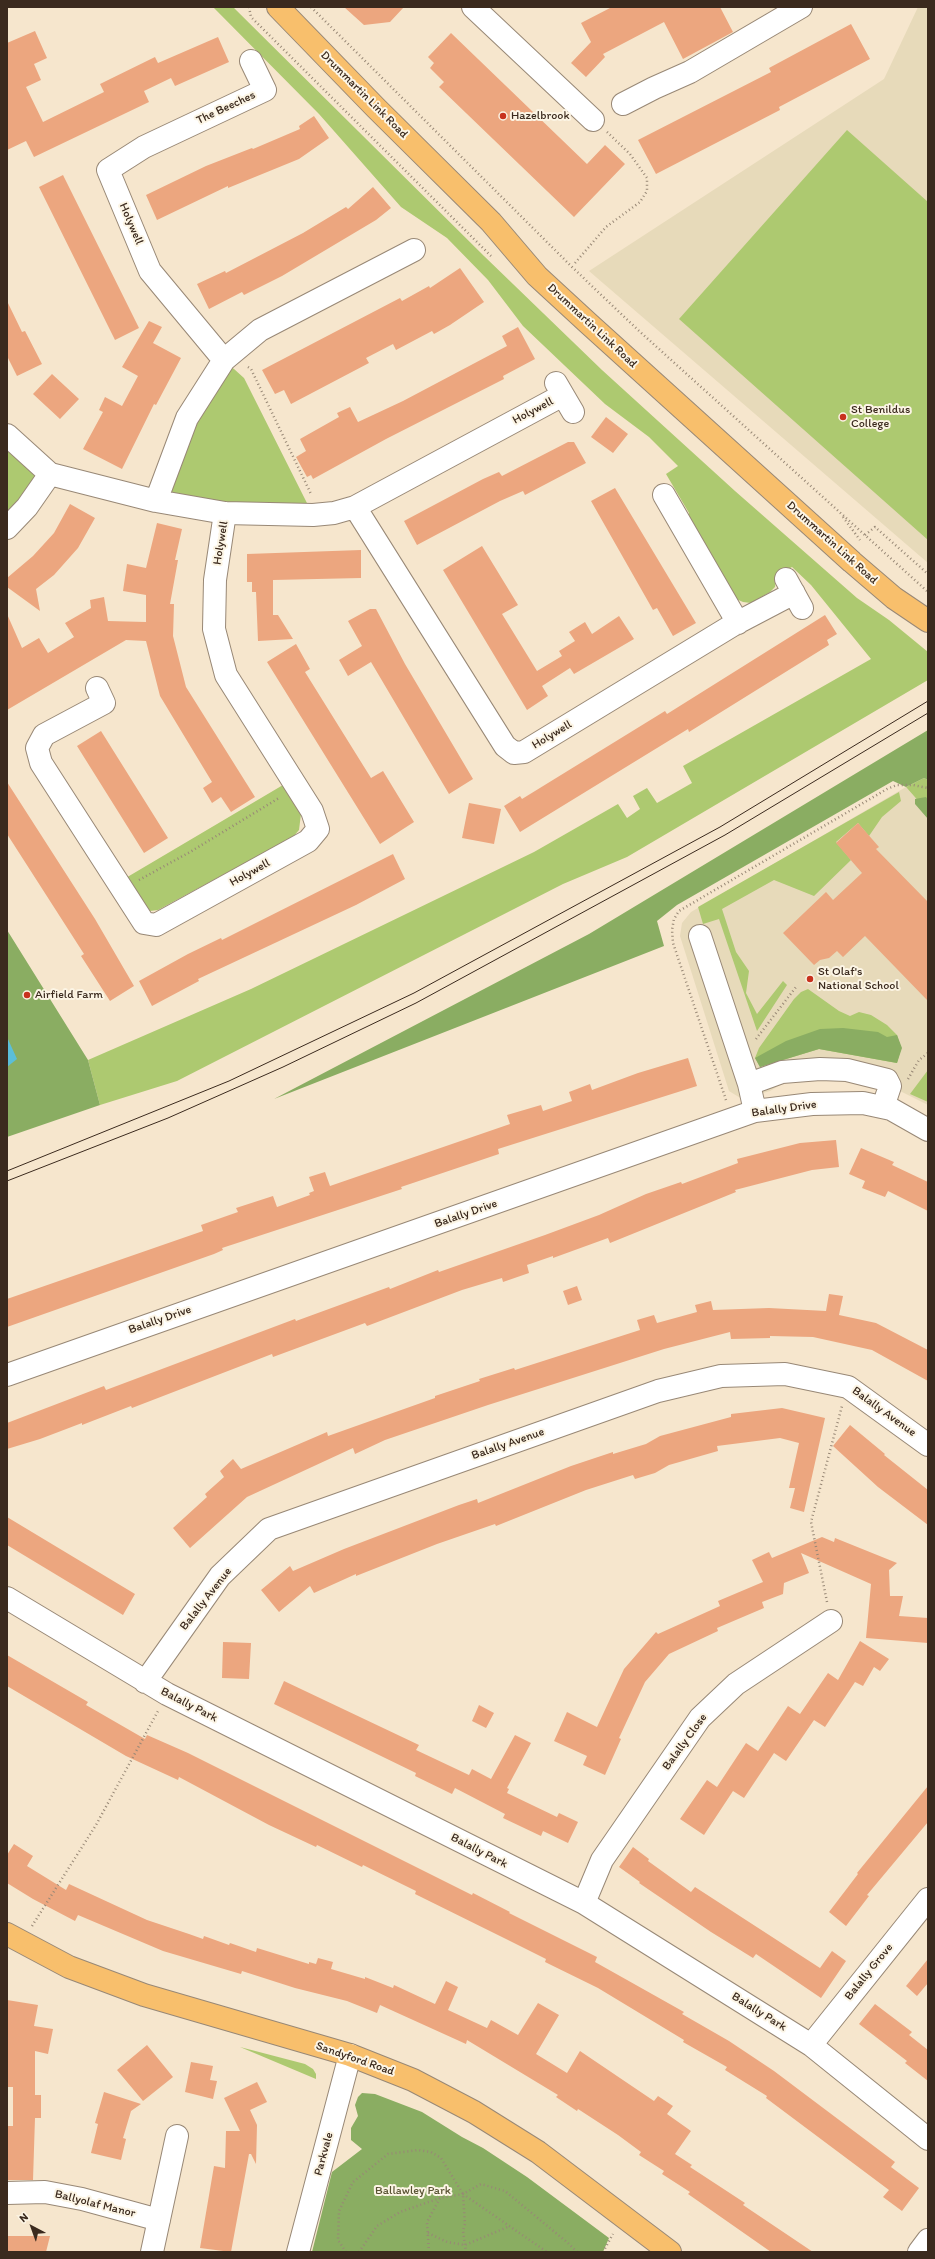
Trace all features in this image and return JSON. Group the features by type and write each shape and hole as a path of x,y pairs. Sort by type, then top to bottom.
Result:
{"main road":[{"name":"Drummartin Link Road","path":"278,7 376,108 491,222 537,276 852,562 894,598 928,621"},
{"name":"Sandyford Road","path":"14,1938 69,1967 144,1995 350,2055 413,2080 474,2112 538,2152 670,2252"}],"street":[{"path":"473,7 594,120"},
{"path":"624,104 654,88 690,72 742,44 769,15 801,7"},
{"name":"The Beeches","path":"180,130 265,90 251,61"},
{"name":"Holywell","path":"180,130 144,147 108,170 150,271 224,360"},
{"path":"156,502 187,418 224,360 260,330 414,250"},
{"name":"Holywell","path":"7,435 50,474 156,502 225,513 313,515 334,513 355,507 564,396"},
{"path":"7,528 27,507 50,474"},
{"path":"664,495 738,623"},
{"name":"Holywell","path":"355,507 505,746 514,753 524,752 738,623 794,593"},
{"name":"Holywell","path":"96,688 104,703 44,735 37,748 41,764 120,890 144,924 156,926 308,841 318,829 312,811 226,675 214,629 215,580 225,513"},
{"path":"700,936 749,1084 755,1111"},
{"path":"749,1084 782,1072 820,1069 847,1070 887,1080 890,1086 883,1107"},
{"name":"Balally Drive","path":"7,1375 755,1111 812,1104 864,1104 891,1108 928,1130"},
{"name":"Balally Avenue","path":"145,1682 220,1576 269,1529 658,1391 721,1376 785,1374 848,1387 928,1444"},
{"name":"Balally Park","path":"7,1598 167,1694 584,1904 811,2045 928,2139"},
{"name":"Balally Close","path":"584,1904 602,1860 700,1718 736,1684 831,1621"},
{"name":"Balally Grove","path":"811,2045 928,1899"},
{"name":"Parkvale","path":"298,2252 350,2055"},
{"path":"152,2252 177,2136"},
{"name":"Ballyolaf Manor","path":"7,2193 45,2192 82,2199 159,2220"},
{"path":"919,2252 928,2240"}],"path":[{"path":"249,7 251,16"},
{"path":"311,7 616,309 690,378 928,592"},
{"path":"575,263 606,227 640,202 647,191 647,178 630,154 594,120"},
{"path":"224,360 242,363 251,369 313,500"},
{"path":"865,535 875,527 928,574"},
{"path":"733,1119 673,943 672,930 674,919 679,911 687,905 887,789 897,786 913,785 928,788"},
{"path":"120,890 190,852 297,787"},
{"path":"739,1054 748,1048 768,1026 796,987"},
{"path":"831,1621 811,1522 848,1387"},
{"path":"14,1938 96,1825 167,1694"},
{"path":"346,2252 338,2240 339,2211 353,2182 388,2154 418,2150 431,2152 441,2158 463,2194 547,2252"},
{"path":"359,2252 376,2226 400,2212 440,2198 463,2194 481,2184 505,2191 577,2252"},
{"path":"463,2194 466,2252"},
{"path":"429,2252 428,2222 440,2198"},
{"path":"428,2233 447,2242 465,2245 511,2226"}],"shaded area":[{"name":"St Benildus College","path":"918,7 928,7 928,563 589,271 884,79"},
{"name":"St Olaf's National School","path":"906,787 928,812 928,1105 892,1087 843,1077 787,1081 770,1091 742,1099 729,1091 680,936 682,923 691,912"}],"green space":[{"path":"213,7 233,7 484,256 602,370 735,491 857,598 889,620 928,652 928,680 627,857 563,884 177,1081 100,1105 88,1060 251,989 534,852 618,804 627,818 640,809 633,796 647,788 657,803 692,783 683,766 871,659 811,585 792,567 776,576 775,587 770,592 751,603 736,599 687,519 689,513 666,474 678,466 649,437 605,404 523,326 488,280 447,238 401,207 319,114"},
{"name":"St Benildus College","path":"847,130 928,202 928,540 679,319"},
{"path":"224,360 244,378 313,515 156,502"},
{"path":"7,435 50,474 7,528"},
{"path":"928,730 928,780 924,778 906,787 893,781 677,905 657,921 664,946 274,1099 589,934"},
{"path":"924,778 928,780 928,812 906,787"},
{"path":"283,785 301,814 299,830 293,837 158,910 150,911 124,879"},
{"path":"899,792 901,801 882,817 869,836 858,823 836,842 851,860 814,896 774,880 722,909 736,952 749,971 746,993 757,1014 783,981 787,985 757,1031 719,919 703,924 698,907"},
{"path":"926,797 928,800 928,819 915,804 915,799"},
{"name":"Airfield Farm","path":"7,930 88,1060 100,1105 7,1137"},
{"path":"808,989 839,1011 850,1016 859,1012 871,1015 887,1025 897,1035 901,1048 897,1063 819,1049 760,1067 755,1058 759,1048 794,999 801,992"},
{"path":"843,1028 878,1032 887,1037 897,1035 902,1048 897,1063 819,1049 760,1067 755,1058 786,1041 820,1029"},
{"path":"928,1070 928,1102 910,1094"},
{"path":"240,2047 305,2064 313,2069 316,2074 316,2079"},
{"name":"Ballawley Park","path":"362,2093 375,2094 422,2112 462,2137 483,2148 527,2177 609,2238 603,2252 312,2252 332,2172 362,2149 351,2140 351,2128 358,2116 355,2105 358,2097"}],"water":[{"path":"7,1037 17,1059 7,1067"}],"building":[{"path":"344,7 404,7 390,22 364,25"},
{"path":"612,7 720,7 733,32 683,59 664,22 603,54 605,57 586,77 571,63 591,42 581,23"},
{"path":"851,24 870,59 779,107 780,110 656,174 638,140 771,72 769,68"},
{"path":"35,31 47,58 34,64 41,80 26,87 43,122 104,92 100,84 155,57 158,63 218,37 229,62 175,86 171,78 144,91 149,102 34,157 26,141 7,150 7,43"},
{"name":"Hazelbrook","path":"451,33 587,164 605,145 625,164 574,217 439,87 444,82 430,68 434,63 428,57"},
{"path":"314,116 329,138 299,159 228,188 228,186 157,220 146,195 206,166 252,148 253,149 300,129 299,126"},
{"path":"63,175 139,328 115,340 39,187"},
{"path":"373,187 391,208 376,220 282,276 244,295 242,292 209,309 197,284 225,271 226,273 303,233 346,207 348,209"},
{"path":"460,268 484,302 434,334 432,331 396,350 393,344 366,358 369,363 291,404 284,390 275,394 262,370 400,298 402,301 429,286 430,288"},
{"path":"7,301 22,332 25,331 42,364 17,376 7,356"},
{"path":"149,321 162,327 153,343 181,358 156,405 154,404 122,469 83,449 103,412 99,410 105,397 122,406 138,376 122,367"},
{"path":"518,327 535,359 503,376 504,379 386,439 313,479 311,475 307,477 296,457 306,451 300,439 339,417 337,413 350,407 358,422 403,401 507,346 502,336"},
{"path":"52,374 79,399 60,419 33,394"},
{"path":"606,417 628,434 613,453 591,437"},
{"path":"568,442 574,442 586,463 525,495 523,491 500,501 417,545 404,521 483,479 499,472 502,476"},
{"path":"615,488 696,623 673,636 657,608 653,610 591,501"},
{"path":"70,504 95,518 78,548 54,575 36,589 40,611 7,587 7,578 33,556 54,533"},
{"path":"157,523 182,529 175,560 178,560 170,604 174,604 173,636 186,687 255,797 231,812 221,797 212,803 203,788 212,782 160,696 146,641 126,640 7,710 7,614 22,648 39,638 48,653 74,637 65,623 91,608 90,600 104,597 108,621 146,622 146,595 123,591 127,564 146,568"},
{"path":"482,546 518,605 502,614 537,671 562,656 559,651 575,641 569,632 585,622 592,634 619,616 634,639 574,674 570,668 542,686 548,696 527,710 443,570"},
{"path":"361,550 361,578 273,580 273,615 278,615 293,639 258,641 256,592 252,592 252,582 247,582 247,554"},
{"path":"370,609 376,609 405,664 473,779 449,794 371,662 348,676 339,660 362,646 348,621"},
{"path":"825,615 837,634 827,640 829,645 689,732 688,729 520,832 504,806 520,796 522,799 665,711 667,714"},
{"path":"296,644 310,669 305,672 371,778 383,771 414,822 380,844 267,662"},
{"path":"101,731 168,838 144,853 77,746"},
{"path":"7,782 95,919 134,986 110,1001 81,956 84,954 7,834"},
{"path":"469,803 501,809 494,844 462,838"},
{"path":"858,823 879,847 876,849 928,902 928,1001 865,936 843,957 837,951 829,958 820,960 814,965 783,933 826,892 833,900 862,873 836,843"},
{"path":"393,854 405,879 356,905 198,979 199,981 152,1006 139,981 188,954 221,938 222,940"},
{"path":"688,1058 697,1086 498,1149 499,1154 401,1187 402,1189 222,1248 223,1250 214,1254 7,1327 7,1299 203,1231 201,1225 238,1212 236,1208 273,1196 277,1207 310,1195 309,1193 314,1191 309,1177 325,1172 330,1186 510,1124 507,1115 541,1105 543,1111 572,1101 569,1092 590,1084 592,1090 638,1073"},
{"path":"836,1140 839,1167 812,1170 735,1190 736,1192 610,1243 608,1238 553,1258 553,1256 527,1265 529,1273 503,1282 502,1278 462,1290 367,1326 365,1323 273,1357 272,1354 132,1408 131,1406 82,1425 82,1423 40,1439 7,1449 7,1423 104,1386 106,1390 295,1319 296,1321 389,1287 390,1289 438,1270 439,1272 545,1235 599,1215 646,1194 681,1182 682,1184 738,1163 737,1159 800,1143"},
{"path":"861,1148 894,1162 892,1165 928,1182 928,1211 888,1191 885,1197 862,1188 865,1181 849,1174"},
{"path":"577,1286 582,1300 568,1305 563,1291"},
{"path":"829,1294 843,1296 839,1315 876,1323 928,1350 928,1381 872,1350 813,1337 770,1336 770,1338 731,1339 730,1332 664,1349 488,1405 385,1440 355,1454 353,1448 247,1497 190,1548 173,1528 207,1497 205,1494 224,1477 220,1471 233,1459 241,1469 327,1432 328,1436 435,1398 435,1396 480,1381 479,1379 514,1368 515,1370 640,1330 637,1320 654,1315 657,1323 697,1312 695,1305 711,1301 713,1310 769,1308 826,1311"},
{"path":"782,1408 825,1418 804,1512 790,1508 795,1488 789,1488 799,1443 780,1438 717,1446 718,1451 669,1465 655,1473 635,1479 633,1475 586,1490 496,1526 495,1524 437,1544 356,1576 356,1574 314,1593 310,1586 279,1612 261,1590 290,1566 293,1571 344,1549 459,1505 477,1499 478,1503 571,1466 613,1452 613,1454 646,1444 660,1436 731,1417 731,1414"},
{"path":"850,1425 885,1454 884,1455 928,1490 928,1525 878,1487 833,1446"},
{"path":"7,1517 135,1594 123,1615 7,1545"},
{"path":"822,1537 834,1542 835,1538 897,1563 889,1570 890,1596 903,1596 899,1616 928,1618 928,1643 866,1638 871,1584 801,1553 809,1573 784,1583 783,1594 762,1602 764,1608 717,1628 718,1631 669,1654 645,1682 619,1738 621,1739 605,1775 583,1765 587,1756 554,1741 567,1712 597,1727 624,1669 656,1632 658,1634 720,1606 718,1601 763,1582 752,1560 769,1552 772,1558"},
{"path":"860,1641 889,1659 880,1671 874,1667 863,1686 855,1682 825,1727 814,1720 786,1761 774,1753 744,1798 733,1791 704,1835 680,1819 707,1780 717,1787 746,1743 758,1751 788,1706 800,1714 828,1673 838,1680"},
{"path":"223,1642 251,1643 249,1679 222,1678"},
{"path":"7,1655 88,1702 86,1705 145,1739 147,1735 188,1753 472,1895 473,1893 510,1912 509,1913 597,1957 595,1962 684,2012 682,2014 729,2041 774,2071 895,2162 891,2167 919,2188 902,2211 883,2197 889,2190 766,2098 767,2096 725,2070 727,2067 683,2042 684,2040 598,1988 545,1962 546,1959 415,1894 416,1891 363,1865 362,1867 317,1845 316,1847 269,1825 179,1777 178,1780 126,1756 7,1686"},
{"path":"284,1681 419,1745 416,1750 469,1775 472,1769 491,1779 515,1735 531,1743 507,1788 509,1789 507,1793 557,1817 559,1813 578,1822 568,1843 543,1831 541,1836 503,1818 505,1814 455,1788 452,1794 415,1776 416,1773 274,1704"},
{"path":"479,1705 494,1713 486,1728 472,1721"},
{"path":"928,1786 928,1822 867,1895 869,1896 846,1926 829,1912 858,1874 857,1873"},
{"path":"14,1844 33,1856 27,1866 66,1890 69,1884 147,1920 203,1939 204,1936 229,1945 230,1943 256,1952 257,1948 309,1964 309,1962 316,1964 318,1958 333,1962 331,1969 365,1979 365,1977 393,1988 394,1985 435,2004 446,1981 458,1987 448,2010 487,2028 491,2020 518,2035 538,2003 559,2015 536,2054 567,2073 580,2051 654,2101 658,2096 673,2106 667,2114 691,2131 675,2154 692,2165 690,2167 745,2203 743,2205 813,2252 771,2252 688,2194 690,2192 662,2174 664,2171 639,2155 641,2152 618,2135 578,2109 577,2111 556,2097 558,2095 467,2040 466,2044 380,2005 377,2013 347,2001 295,1988 242,1971 241,1974 163,1951 78,1915 75,1921 33,1899 7,1883 7,1855"},
{"path":"633,1847 649,1859 648,1861 691,1892 695,1887 820,1968 832,1951 846,1961 821,1998 756,1954 753,1958 711,1932 639,1883 640,1882 619,1867"},
{"path":"928,1959 928,1983 917,1996 906,1986"},
{"path":"7,2000 38,2005 34,2026 53,2029 48,2054 35,2051 35,2095 41,2095 41,2118 35,2118 33,2180 7,2180 7,2126 13,2126 13,2087 7,2087"},
{"path":"875,2004 912,2032 909,2035 928,2050 928,2081 905,2063 907,2061 859,2024"},
{"path":"147,2045 173,2077 143,2101 117,2070"},
{"path":"191,2062 213,2066 210,2080 217,2081 213,2099 185,2092"},
{"path":"257,2082 267,2102 250,2110 257,2125 256,2164 251,2154 249,2154 231,2252 200,2248 214,2166 225,2168 226,2131 240,2131 224,2098"},
{"path":"104,2092 141,2104 131,2111 123,2138 126,2139 121,2160 91,2153 98,2124 95,2123"},
{"path":"7,2236 50,2236 46,2252 7,2252"}],"tram line":[{"path":"7,1171 229,1081 414,993 720,827 928,701"},
{"path":"7,1181 168,1118 283,1067 416,1003 725,835 928,713"}],"place":[{"name":"Hazelbrook","path":"503,116"},
{"name":"St Benildus College","path":"843,417"},
{"name":"St Olaf's National School","path":"810,979"},
{"name":"Airfield Farm","path":"27,995"}]}
